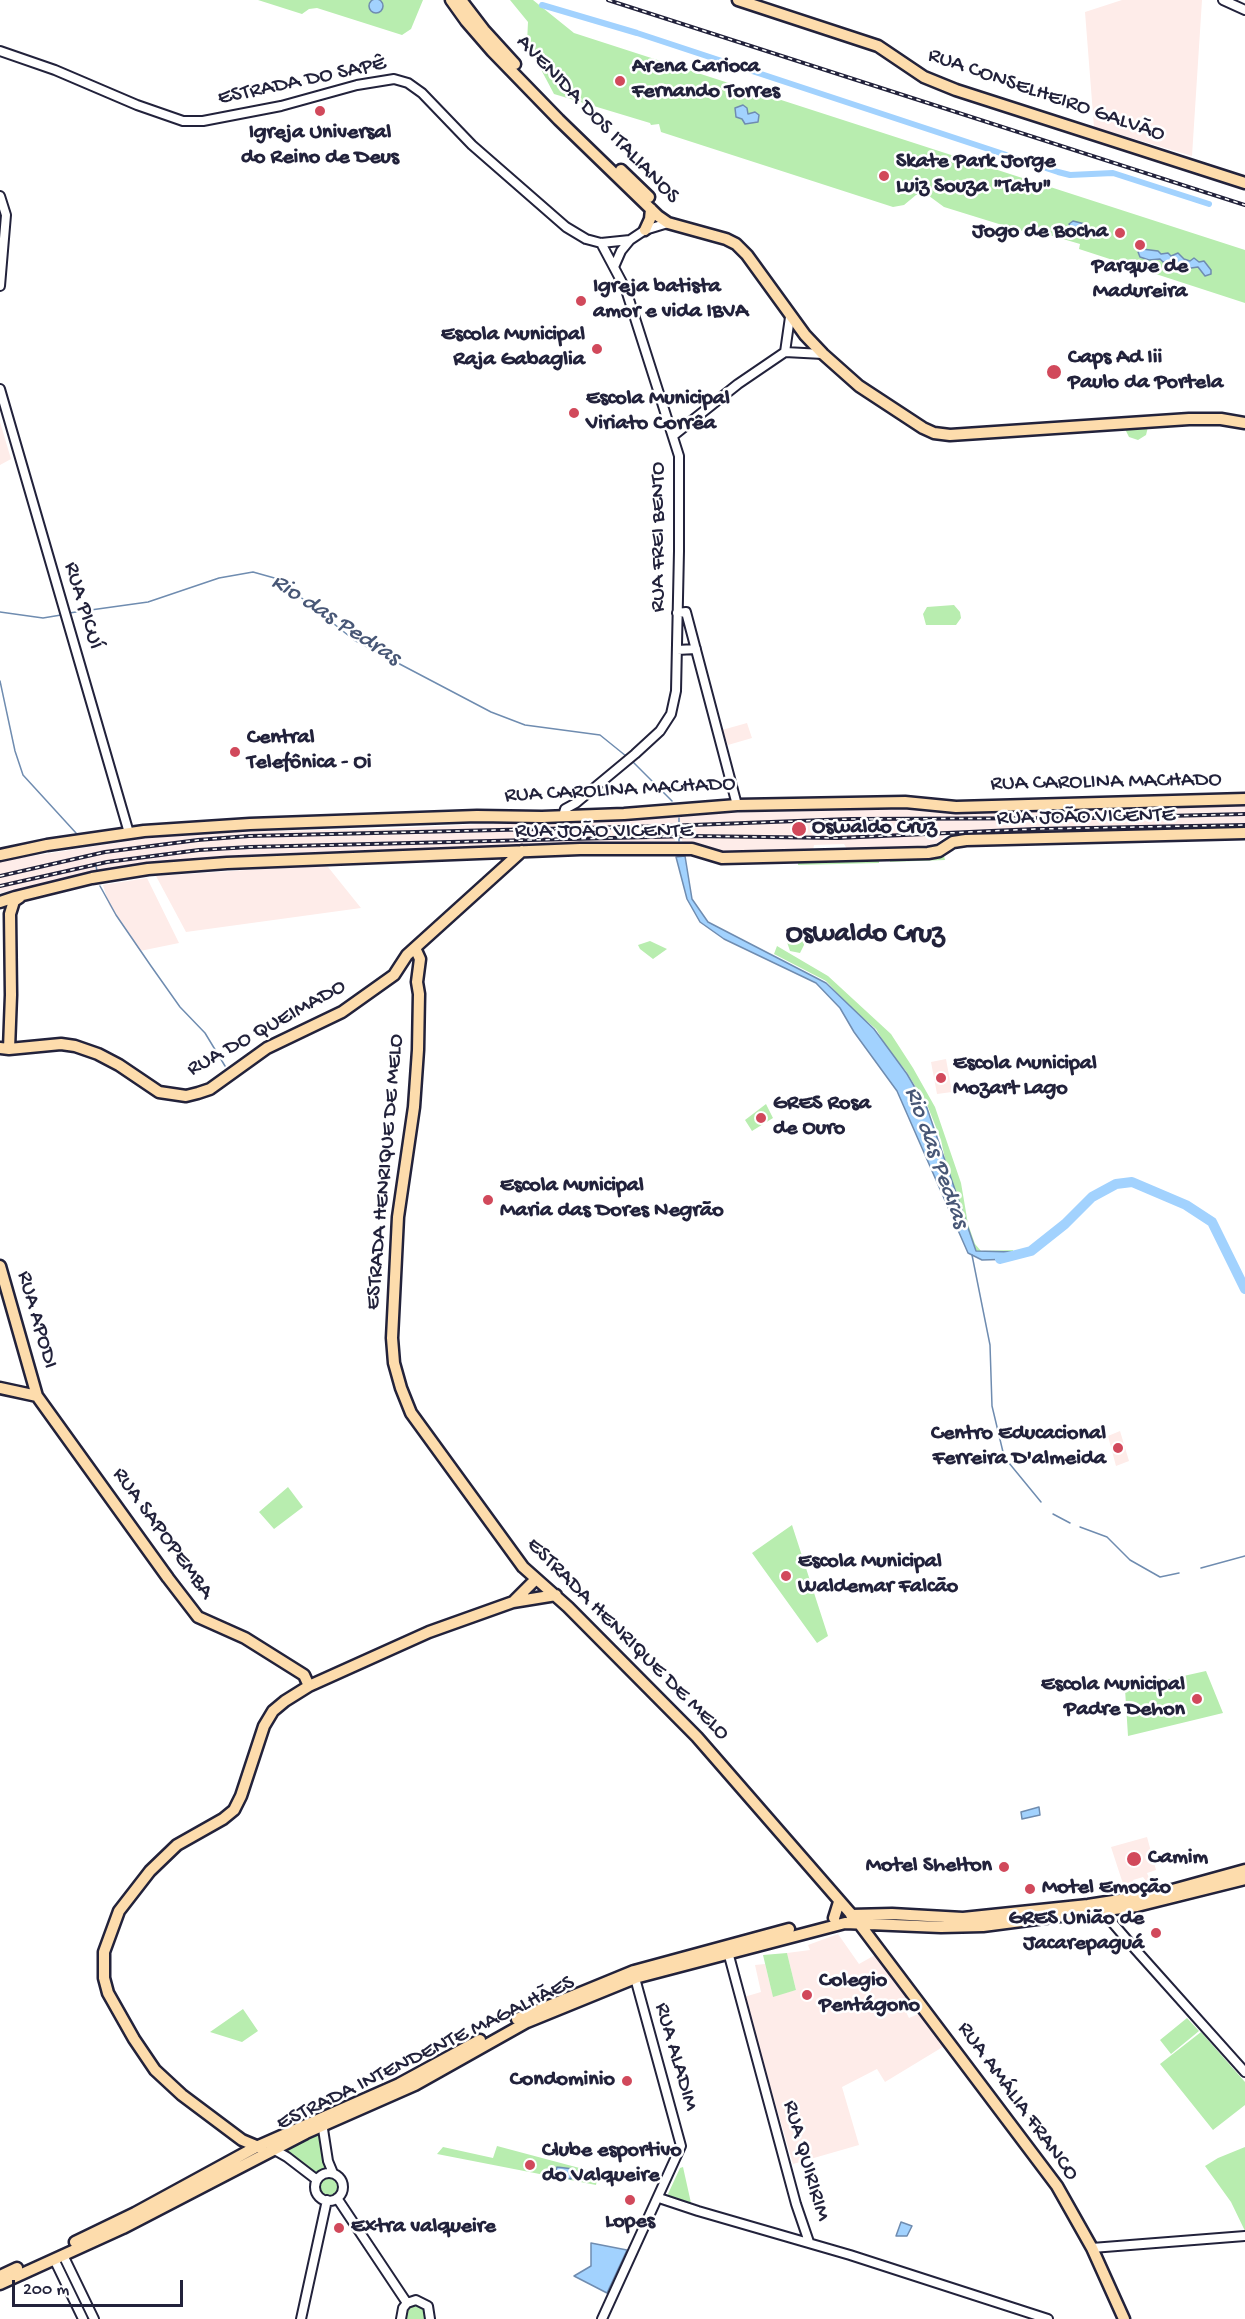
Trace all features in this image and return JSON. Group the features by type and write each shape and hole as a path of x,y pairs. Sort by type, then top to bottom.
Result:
{"main road":[{"name":"AVENIDA DOS ITALIANOS","path":"451,0 466,21 656,204 668,223"},
{"name":"AVENIDA DOS ITALIANOS","path":"461,0 495,48 559,120 668,223"},
{"name":"RUA CONSELHEIRO GALVÃO","path":"738,0 878,46 924,77 956,90 1245,183"},
{"path":"645,230 651,209"},
{"path":"668,223 726,239 736,244 747,255 790,316 824,354 859,386 880,401 923,428 943,435 1189,419 1221,419 1245,423"},
{"name":"RUA CAROLINA MACHADO","path":"0,855 129,833 250,824 737,805 904,802 956,807 1245,799"},
{"name":"RUA JOÃO VICENTE","path":"0,903 22,895 92,878 148,870 355,857 522,850 692,849 722,858 927,853 939,851 953,842 966,840 1245,833"},
{"path":"496,875 522,850"},
{"path":"496,875 506,852"},
{"name":"RUA DO QUEIMADO","path":"5,1048 61,1044 75,1046 119,1065 159,1092 186,1095 210,1089 267,1048 342,1012 394,975 407,955 496,875"},
{"path":"5,1048 12,995 10,914 14,901 22,895"},
{"path":"0,903 10,914"},
{"name":"ESTRADA HENRIQUE DE MELO","path":"415,948 420,959 417,982 419,994 418,1050 414,1107 397,1229 393,1328 394,1363 411,1413 517,1560 556,1595 697,1737 855,1918"},
{"path":"394,975 403,971 410,972 417,982"},
{"name":"RUA APODI","path":"0,1266 36,1390"},
{"path":"0,1388 21,1392 36,1390"},
{"name":"RUA SAPOPEMBA","path":"36,1390 198,1617 244,1638 304,1675 309,1686"},
{"path":"513,1602 536,1579"},
{"path":"273,2149 256,2147 230,2132 182,2096 155,2070 108,1993 103,1973 104,1952 119,1911 150,1870 177,1845 223,1819 234,1810 268,1717 285,1701 309,1686 429,1632 513,1602 556,1595"},
{"name":"ESTRADA INTENDENTE MAGALHÃES","path":"0,2284 156,2212 317,2123 399,2084 523,2016 588,1988 655,1964 834,1918 963,1918 1088,1905 1158,1894 1245,1870"},
{"name":"ESTRADA INTENDENTE MAGALHÃES","path":"0,2276 135,2214 256,2147 424,2080 527,2022 635,1978 855,1918 884,1924 972,1927 1160,1901 1245,1879"},
{"path":"834,1918 839,1902"},
{"name":"RUA AMÁLIA FRANCO","path":"855,1918 1051,2177 1092,2248 1124,2319"},
{"path":"876,1945 876,1934 884,1924"}],"street":[{"path":"1223,0 1245,10"},
{"name":"ESTRADA DO SAPÊ","path":"0,51 55,70 137,105 183,121 203,121 281,106 387,78 401,80 422,93 472,145 566,227 586,239 601,243 630,240 645,230 668,223"},
{"path":"0,196 6,215 0,286"},
{"path":"614,267 621,251 630,240"},
{"name":"RUA FREI BENTO","path":"570,812 660,731 671,714 676,691 679,456 627,290 601,243"},
{"path":"785,352 790,316"},
{"path":"674,435 738,384 785,352 824,354"},
{"name":"RUA PICUÍ","path":"0,389 129,833"},
{"path":"677,613 686,612 737,805"},
{"path":"677,651 696,649"},
{"path":"1108,1910 1111,1921 1245,2072"},
{"name":"RUA QUIRIRIM","path":"728,1952 796,2204 809,2242 1048,2319"},
{"name":"RUA ALADIM","path":"635,1978 681,2146 659,2198"},
{"path":"317,2123 333,2173"},
{"path":"273,2149 317,2180"},
{"path":"326,2173 333,2173 340,2177 343,2184 342,2192 337,2198 327,2200 320,2197 316,2191 317,2180 326,2173"},
{"path":"337,2198 407,2303"},
{"path":"602,2319 659,2198 809,2242"},
{"path":"301,2319 327,2200"},
{"path":"1092,2248 1245,2236"},
{"path":"59,2257 83,2319"},
{"path":"59,2257 94,2319"},
{"path":"401,2319 403,2308 407,2303 416,2300 424,2303 430,2311 430,2319"}],"shaded area":[{"path":"1122,0 1202,0 1192,156 1094,127 1085,12"},
{"path":"0,422 11,459 0,465"},
{"path":"747,723 752,738 728,745 722,730"},
{"path":"1245,804 1245,828 947,834 937,843 924,847 847,849 844,844 814,845 813,850 714,851 682,841 682,839 468,848 110,871 0,893 0,861 141,839 218,832 380,829 703,813 908,809 957,811"},
{"path":"322,865 328,867 361,908 186,932 156,876"},
{"path":"147,878 179,943 140,951 109,905 103,885"},
{"path":"946,1059 952,1092 937,1094 931,1062"},
{"name":"Centro Educacional Ferreira D'almeida","path":"1120,1431 1129,1461 1116,1466 1108,1436"},
{"name":"Camim","path":"1147,1837 1156,1870 1147,1873 1150,1880 1146,1881 1143,1877 1133,1880 1135,1889 1129,1892 1125,1890 1111,1847"},
{"path":"838,1934 859,1964 875,1955 911,2001 909,2008 905,2010 909,2018 921,2015 946,2045 885,2082 877,2069 842,2087 859,2145 793,2164 744,1997 761,1992 755,1965 765,1964 773,1996 796,1990 787,1953 810,1950 808,1945"}],"green space":[{"path":"258,0 423,0 411,29 402,35 317,8 309,9 302,14"},
{"path":"510,0 533,0 574,33 1245,250 1245,303 1079,249 1080,244 1046,234 1044,238 944,207 925,193 916,195 904,205 893,207 661,132 659,124 651,125 554,94 527,43 528,22"},
{"path":"1148,427 1146,435 1138,440 1129,437 1125,429"},
{"path":"954,605 960,612 961,618 956,625 926,625 923,614 927,607"},
{"path":"944,856 945,860 890,862 890,857"},
{"path":"879,858 879,863 798,865 798,860"},
{"path":"803,937 804,945 800,953 790,951 786,939"},
{"path":"650,941 667,949 653,959 638,945"},
{"path":"777,946 828,976 891,1034 935,1107 961,1183 968,1224 975,1244 981,1251 1013,1250 1013,1255 1001,1257 972,1251 956,1211 941,1140 928,1107 906,1071 888,1049 876,1029 849,1006 826,981 774,954"},
{"name":"GRES Rosa de Ouro","path":"766,1104 773,1118 752,1131 745,1120"},
{"path":"288,1487 303,1507 274,1529 259,1512"},
{"path":"792,1525 828,1636 817,1643 752,1553"},
{"path":"1206,1671 1223,1713 1128,1736 1125,1689"},
{"path":"787,1953 796,1990 773,1997 763,1955"},
{"path":"243,2009 258,2031 242,2042 210,2032"},
{"path":"1187,2018 1199,2031 1171,2054 1160,2040"},
{"path":"1201,2032 1245,2082 1245,2105 1213,2130 1160,2064"},
{"path":"319,2130 327,2166 340,2187 332,2197 322,2194 318,2188 319,2183 284,2149"},
{"name":"Clube esportivo do Valqueire","path":"497,2146 587,2170 585,2175 597,2180 596,2185 437,2154 443,2147 493,2158"},
{"path":"1245,2147 1245,2231 1231,2202 1205,2166"},
{"path":"683,2167 691,2203 689,2205 669,2197 668,2194 680,2168"},
{"path":"61,2262 92,2319 85,2319 59,2264"},
{"path":"414,2302 426,2309 427,2319 403,2319 407,2304"}],"water":[{"path":"373,-1 379,-1 383,6 379,13 373,13 369,9 369,3"},
{"path":"743,105 747,108 748,114 755,112 759,115 758,122 745,124 742,119 736,117 735,108"},
{"path":"1073,221 1085,224 1086,236 1082,237 1076,228 1071,228 1069,224"},
{"path":"1142,249 1158,251 1161,254 1168,253 1171,256 1178,253 1190,261 1194,258 1199,262 1204,261 1211,270 1211,274 1205,276 1198,267 1184,269 1181,266 1173,266 1169,261 1163,262 1160,259 1149,260 1140,257 1138,252"},
{"path":"685,856 692,899 708,922 826,983 874,1029 907,1074 927,1108 976,1251 1013,1252 1014,1259 982,1260 968,1253 897,1091 854,1032 840,1008 816,983 724,939 700,922 687,899 676,857"},
{"path":"1039,1807 1040,1815 1022,1819 1021,1812"},
{"path":"557,2167 573,2169 571,2179 555,2174"},
{"path":"901,2222 912,2226 907,2236 896,2236"},
{"path":"591,2243 627,2250 607,2293 574,2276 591,2266"}],"waterway":[{"path":"542,5 637,33 1058,172 1070,175 1113,173 1209,204"},
{"name":"Rio das Pedras","path":"69,613 148,602 219,578 253,572 278,579 354,640 491,712 525,725 600,735 626,756"},
{"name":"Rio das Pedras","path":"0,612 43,618 61,615"},
{"path":"0,681 15,751 23,775 76,833"},
{"name":"Rio das Pedras","path":"632,761 672,801"},
{"name":"Rio das Pedras","path":"679,818 679,841"},
{"path":"96,866 97,871"},
{"path":"100,886 116,915 151,966 180,1007 205,1033 225,1066"},
{"name":"Rio das Pedras","path":"1000,1259 1031,1251 1065,1224 1092,1197 1116,1184 1132,1182 1186,1205 1212,1222 1245,1289"},
{"path":"972,1255 990,1345 992,1406 1003,1452 1009,1463 1041,1502"},
{"path":"1053,1514 1070,1523"},
{"path":"1080,1527 1107,1537 1130,1560 1160,1577 1179,1573"},
{"path":"1201,1568 1245,1556"}],"railway":[{"path":"608,0 1245,205"},
{"path":"0,876 105,852 249,836 850,819 1090,818 1245,814"},
{"path":"0,886 107,862 199,850 250,847 691,836 838,838 1035,829 1245,825"}],"place":[{"name":"Arena Carioca Fernando Torres","path":"620,81"},
{"name":"Igreja Universal do Reino de Deus","path":"320,111"},
{"name":"Skate Park Jorge Luiz Souza \"Tatu\"","path":"884,176"},
{"name":"Jogo de Bocha","path":"1120,233"},
{"name":"Parque de Madureira","path":"1140,245"},
{"name":"Igreja batista amor e vida IBVA","path":"581,301"},
{"name":"Escola Municipal Raja Gabaglia","path":"597,349"},
{"name":"Caps Ad Iii Paulo da Portela","path":"1054,372"},
{"name":"Escola Municipal Viriato Corrêa","path":"574,413"},
{"name":"Central Telefônica - Oi","path":"235,752"},
{"name":"Oswaldo Cruz","path":"799,829"},
{"name":"Escola Municipal Mozart Lago","path":"941,1078"},
{"name":"GRES Rosa de Ouro","path":"761,1118"},
{"name":"Escola Municipal Maria das Dores Negrão","path":"488,1200"},
{"name":"Centro Educacional Ferreira D'almeida","path":"1118,1448"},
{"name":"Escola Municipal Waldemar Falcão","path":"786,1576"},
{"name":"Escola Municipal Padre Dehon","path":"1197,1699"},
{"name":"Camim","path":"1134,1859"},
{"name":"Motel Shelton","path":"1004,1867"},
{"name":"Motel Emoção","path":"1030,1889"},
{"name":"GRES União de Jacarepaguá","path":"1156,1933"},
{"name":"Colegio Pentágono","path":"807,1995"},
{"name":"Condominio","path":"627,2081"},
{"name":"Clube esportivo do Valqueire","path":"530,2165"},
{"name":"Lopes","path":"630,2200"},
{"name":"Extra valqueire","path":"339,2228"}],"district":[{"name":"Oswaldo Cruz","path":"865,936"}]}
